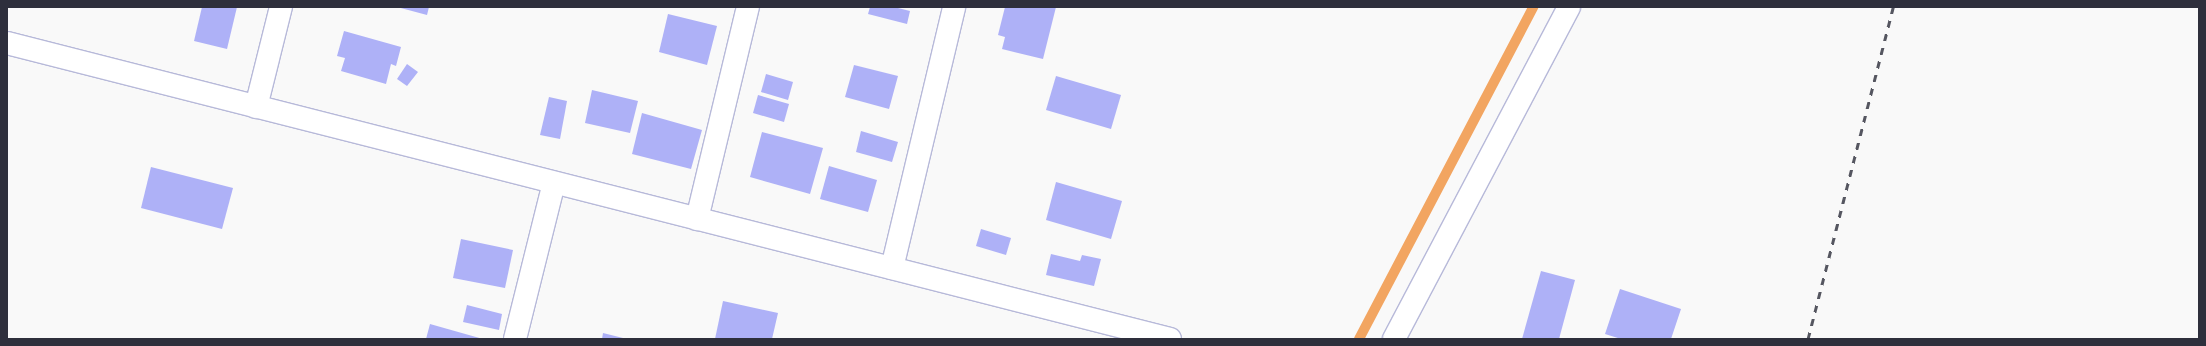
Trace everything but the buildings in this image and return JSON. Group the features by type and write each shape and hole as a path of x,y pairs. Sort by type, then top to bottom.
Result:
{"street":[{"path":"256,107 281,7"},
{"path":"697,219 748,7"},
{"path":"892,268 954,7"},
{"path":"1394,339 1569,7"},
{"path":"7,43 1170,339"},
{"path":"515,339 554,183"}],"waterway":[{"path":"1359,339 1533,7"}],"railway":[{"path":"1808,339 1893,7"}]}
